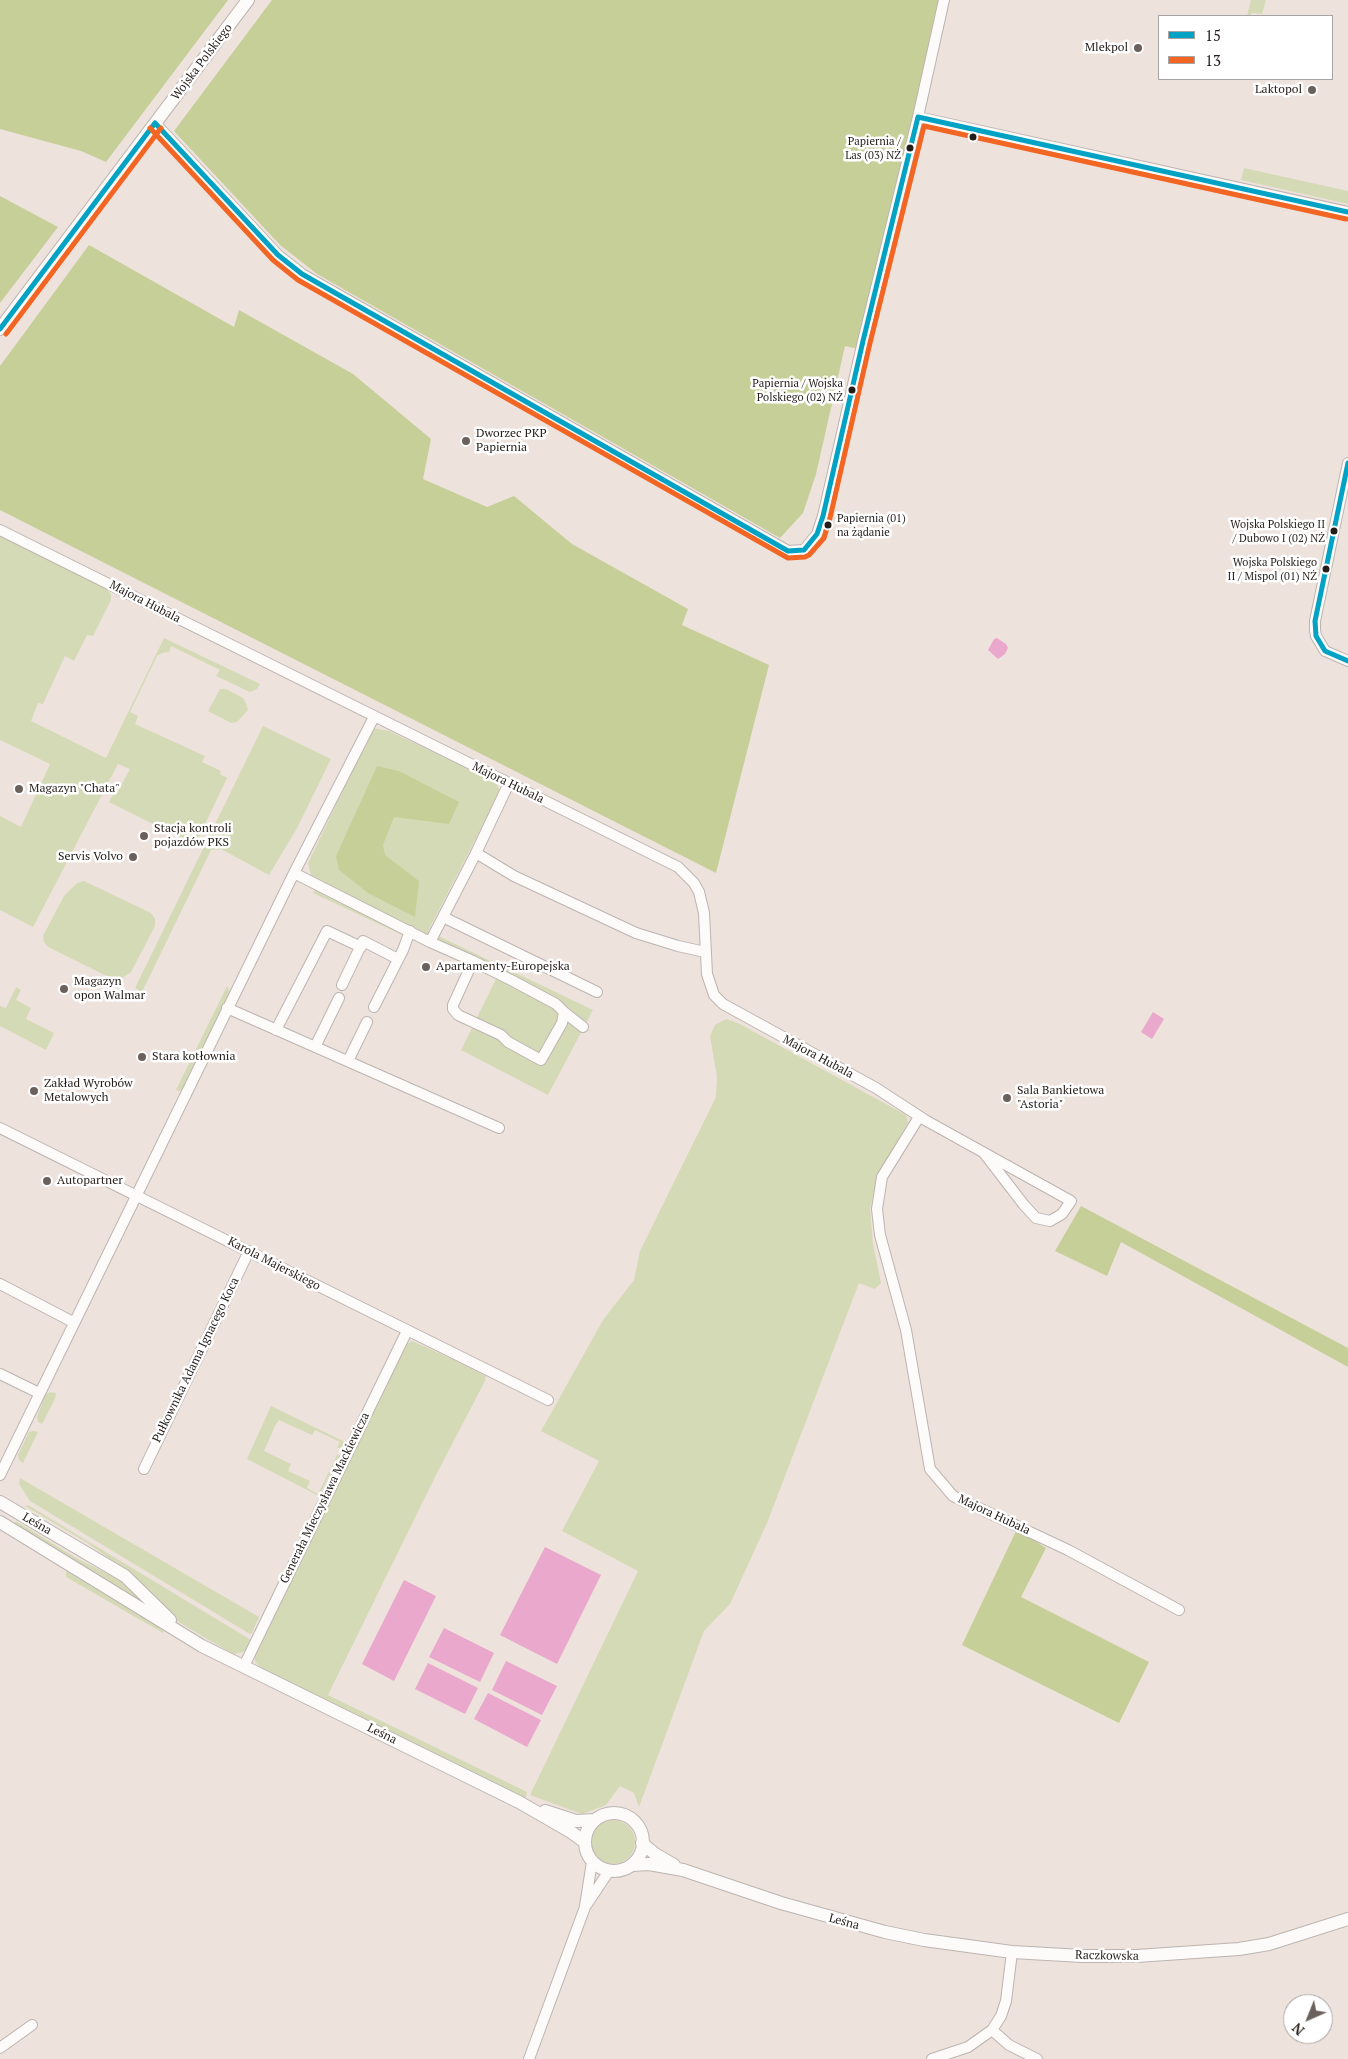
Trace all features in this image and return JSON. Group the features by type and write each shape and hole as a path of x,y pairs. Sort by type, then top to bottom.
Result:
{"main road":[{"name":"Wojska Polskiego","path":"0,329 248,0"},
{"name":"Leśna","path":"0,1502 125,1576 142,1591 158,1610 175,1624 244,1666"},
{"name":"Leśna","path":"0,1522 202,1646 519,1802 585,1842"},
{"name":"Leśna","path":"519,1802 576,1821 595,1820"},
{"path":"607,1814 614,1814 632,1820 640,1830 642,1843 639,1855 632,1865 621,1870 609,1871 592,1862 585,1842 588,1830 595,1820 607,1814"},
{"name":"Leśna","path":"642,1843 655,1854 683,1870"},
{"name":"Leśna","path":"632,1865 649,1864 683,1870 848,1923 924,1940 1012,1952"},
{"name":"Raczkowska","path":"1012,1952 1082,1956 1138,1956 1239,1950 1269,1944 1348,1919"}],"street":[{"path":"155,123 278,255 302,274 788,551 804,550 817,534 823,516 944,0"},
{"path":"918,117 1348,212"},
{"path":"1348,463 1315,622 1316,636 1325,651 1348,660"},
{"name":"Majora Hubala","path":"0,530 667,861 687,874 694,883 702,902 705,952 710,985 714,995 723,1004 876,1088 919,1116 1071,1201 1062,1214 1050,1221 1036,1218 984,1153"},
{"path":"0,1475 227,1008 374,717"},
{"path":"430,942 476,853 509,783"},
{"path":"476,853 514,876 636,933 705,952"},
{"path":"294,873 556,1004 583,1027"},
{"path":"443,917 598,992"},
{"path":"374,1007 410,931"},
{"path":"276,1030 327,932 360,946"},
{"path":"342,985 363,941 398,959"},
{"path":"473,961 452,1005 458,1016 501,1035 508,1042 541,1060 562,1023 564,1012"},
{"path":"315,1047 339,998"},
{"path":"227,1008 499,1128"},
{"path":"348,1061 366,1022"},
{"name":"Majora Hubala","path":"919,1116 882,1177 877,1209 880,1235 906,1330 930,1470 954,1496 1068,1550 1180,1610"},
{"name":"Karola Majerskiego","path":"0,1128 548,1400"},
{"name":"Pułkownika Adama Ignacego Koca","path":"144,1469 249,1251"},
{"path":"0,1284 73,1322"},
{"name":"Generała Mieczysława Mackiewicza","path":"244,1666 407,1331"},
{"path":"0,1374 39,1393"},
{"path":"585,1907 592,1862"},
{"path":"529,2059 585,1907 609,1871"},
{"path":"932,2059 968,2047 992,2030 1001,2016 1006,2001 1012,1952"},
{"path":"0,2048 32,2025"},
{"path":"992,2030 1009,2045 1037,2059"}],"green space":[{"path":"0,0 228,0 106,162 81,151 0,129"},
{"path":"272,0 941,0 859,349 845,346 816,474 803,513 780,538 317,274 280,245 174,131"},
{"path":"1251,0 1266,0 1262,14 1252,13 1247,15"},
{"path":"1244,168 1348,191 1348,204 1241,180"},
{"path":"0,196 58,227 0,303"},
{"path":"89,245 234,327 239,310 353,374 431,439 423,479 487,507 514,496 572,544 688,609 682,625 769,665 716,873 0,510 0,366"},
{"path":"0,536 106,588 111,594 111,600 93,636 87,635 74,661 65,656 43,704 38,703 31,721 106,758 164,638 260,684 257,689 250,692 216,676 220,670 171,646 169,652 157,656 130,712 138,716 135,724 205,756 202,762 221,771 220,774 227,778 195,845 109,802 113,795 116,795 130,769 118,764 33,927 0,910 0,816 21,827 50,764 0,740"},
{"path":"220,689 226,689 243,698 246,703 248,710 237,722 231,723 208,711"},
{"path":"263,726 331,759 297,828 269,875 221,849 211,850 142,992 135,988"},
{"path":"373,728 389,731 495,781 499,789 500,792 428,931 593,1010 548,1095 461,1050 496,979 313,893 319,880 311,875 308,863"},
{"path":"377,766 399,771 459,802 449,824 394,817 383,845 385,855 419,881 415,917 368,893 339,870 336,856"},
{"path":"84,881 151,913 155,919 155,926 131,972 124,977 113,979 48,947 44,942 43,936 64,896 77,883"},
{"path":"227,986 231,994 183,1090 176,1090"},
{"path":"16,987 21,990 16,1000 31,1008 26,1019 54,1033 46,1050 0,1026 0,1006 6,1008"},
{"path":"726,1019 738,1023 906,1115 908,1122 877,1178 870,1209 873,1244 881,1283 875,1289 859,1283 767,1523 730,1604 704,1631 639,1807 634,1793 620,1786 606,1805 582,1814 530,1795 638,1571 562,1531 599,1461 541,1431 603,1320 634,1280 640,1251 716,1097 717,1077 710,1036 715,1025"},
{"path":"1081,1206 1348,1348 1348,1367 1121,1242 1107,1276 1055,1251"},
{"path":"412,1341 468,1366 486,1376 485,1381 436,1475 328,1695 527,1792 525,1800 261,1669 255,1661 260,1642 405,1345"},
{"path":"50,1392 56,1393 55,1399 42,1424 38,1422 37,1417 45,1395"},
{"path":"271,1406 345,1442 342,1448 337,1448 340,1442 315,1430 312,1435 279,1420 275,1426 264,1451 291,1464 288,1471 310,1481 307,1488 318,1494 337,1455 339,1455 319,1496 247,1459"},
{"path":"29,1432 38,1432 23,1463 19,1460 18,1455"},
{"path":"20,1478 259,1617 252,1633 250,1634 30,1501 19,1484"},
{"path":"28,1505 251,1640 246,1649 243,1652 233,1654 175,1620 128,1572 86,1542 25,1506"},
{"path":"16,1521 76,1558 124,1582 149,1606 14,1525"},
{"path":"1017,1529 1046,1548 1021,1597 1149,1662 1119,1723 962,1645"},
{"path":"66,1571 143,1616 164,1631 163,1633 66,1577"},
{"path":"617,1820 629,1826 634,1833 634,1851 629,1858 622,1863 609,1864 601,1861 594,1854 591,1838 594,1830 601,1823"}],"shaded area":[{"path":"997,638 1006,644 1008,648 1005,654 998,659 988,650 994,639"},
{"path":"1153,1012 1164,1019 1152,1039 1141,1032"},
{"path":"545,1547 601,1575 557,1664 500,1635"},
{"path":"404,1580 436,1596 394,1681 362,1664"},
{"path":"444,1628 494,1653 480,1682 429,1657"},
{"path":"506,1661 557,1686 542,1715 492,1690"},
{"path":"428,1663 478,1688 465,1714 415,1689"},
{"path":"488,1693 541,1720 527,1747 474,1719"}],"transit line":[{"name":"15","path":"155,123 278,255 302,274 788,551 804,550 817,534 823,516 863,341 918,117 1348,212"},
{"name":"15","path":"0,329 155,123"},
{"name":"13","path":"150,128 273,260 298,280 788,558 809,555 824,538 924,126 1346,219"},
{"name":"13","path":"6,334 161,128"},
{"name":"15","path":"1348,463 1315,621 1316,636 1325,651 1348,661"}],"place":[{"name":"Mlekpol","path":"1138,48"},
{"name":"Laktopol","path":"1312,90"},
{"name":"Papiernia / Las (03) NŻ","path":"910,148"},
{"name":"Papiernia / Wojska Polskiego (02) NŻ","path":"852,390"},
{"name":"Dworzec PKP Papiernia","path":"466,441"},
{"name":"Papiernia (01) na żądanie","path":"828,525"},
{"name":"Wojska Polskiego II / Dubowo I (02) NŻ","path":"1334,531"},
{"name":"Wojska Polskiego II / Mispol (01) NŻ","path":"1326,569"},
{"name":"Magazyn \"Chata\"","path":"19,789"},
{"name":"Stacja kontroli pojazdów PKS","path":"144,836"},
{"name":"Servis Volvo","path":"133,857"},
{"name":"Apartamenty-Europejska","path":"426,967"},
{"name":"Magazyn opon Walmar","path":"64,989"},
{"name":"Stara kotłownia","path":"142,1057"},
{"name":"Zakład Wyrobów Metalowych","path":"34,1091"},
{"name":"Sala Bankietowa \"Astoria\"","path":"1007,1098"},
{"name":"Autopartner","path":"47,1181"}]}
